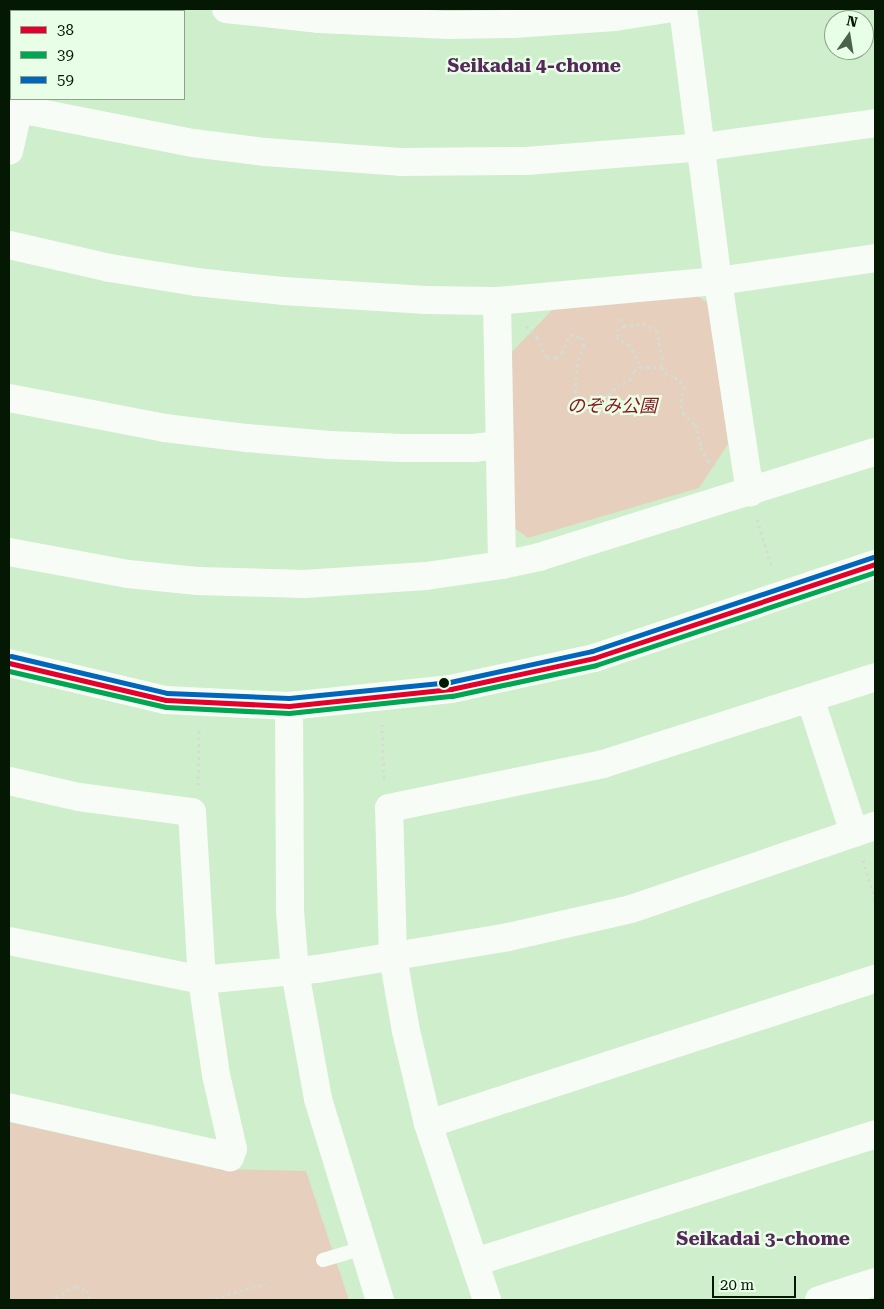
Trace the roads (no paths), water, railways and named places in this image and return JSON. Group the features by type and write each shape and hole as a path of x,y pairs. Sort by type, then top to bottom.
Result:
{"street":[{"path":"226,9 319,19 448,25 616,17 666,9"},
{"path":"683,9 703,147 718,281 750,493"},
{"path":"9,151 16,105 193,143 346,159 463,162 526,161 703,147 875,123"},
{"path":"9,245 110,268 206,283 354,297 497,300 718,281 875,258"},
{"path":"497,300 498,445 502,565"},
{"path":"9,398 165,428 247,438 330,445 402,448 474,448 498,445"},
{"path":"9,552 128,574 251,584 357,582 426,576 502,565 539,557 750,493 875,452"},
{"path":"9,663 166,700 289,706 451,689 594,658 875,564"},
{"path":"487,1300 428,1124 406,1031 393,957 389,808 603,764 875,677"},
{"path":"9,941 202,980 296,972 393,957 508,937 631,909 865,830 810,698"},
{"path":"289,706 290,911 296,972 318,1099 380,1300"},
{"path":"9,781 79,797 192,812 202,980 216,1076 233,1149 230,1157 9,1107"},
{"path":"428,1124 875,980"},
{"path":"475,1262 875,1134"},
{"path":"819,1300 875,1282"}],"lane":[{"path":"323,1260 363,1248"}],"district":[{"name":"Seikadai 4-chome","path":"534,66"},
{"name":"Seikadai 3-chome","path":"763,1239"}],"park label":[{"name":"のぞみ公園","path":"612,406"}]}
